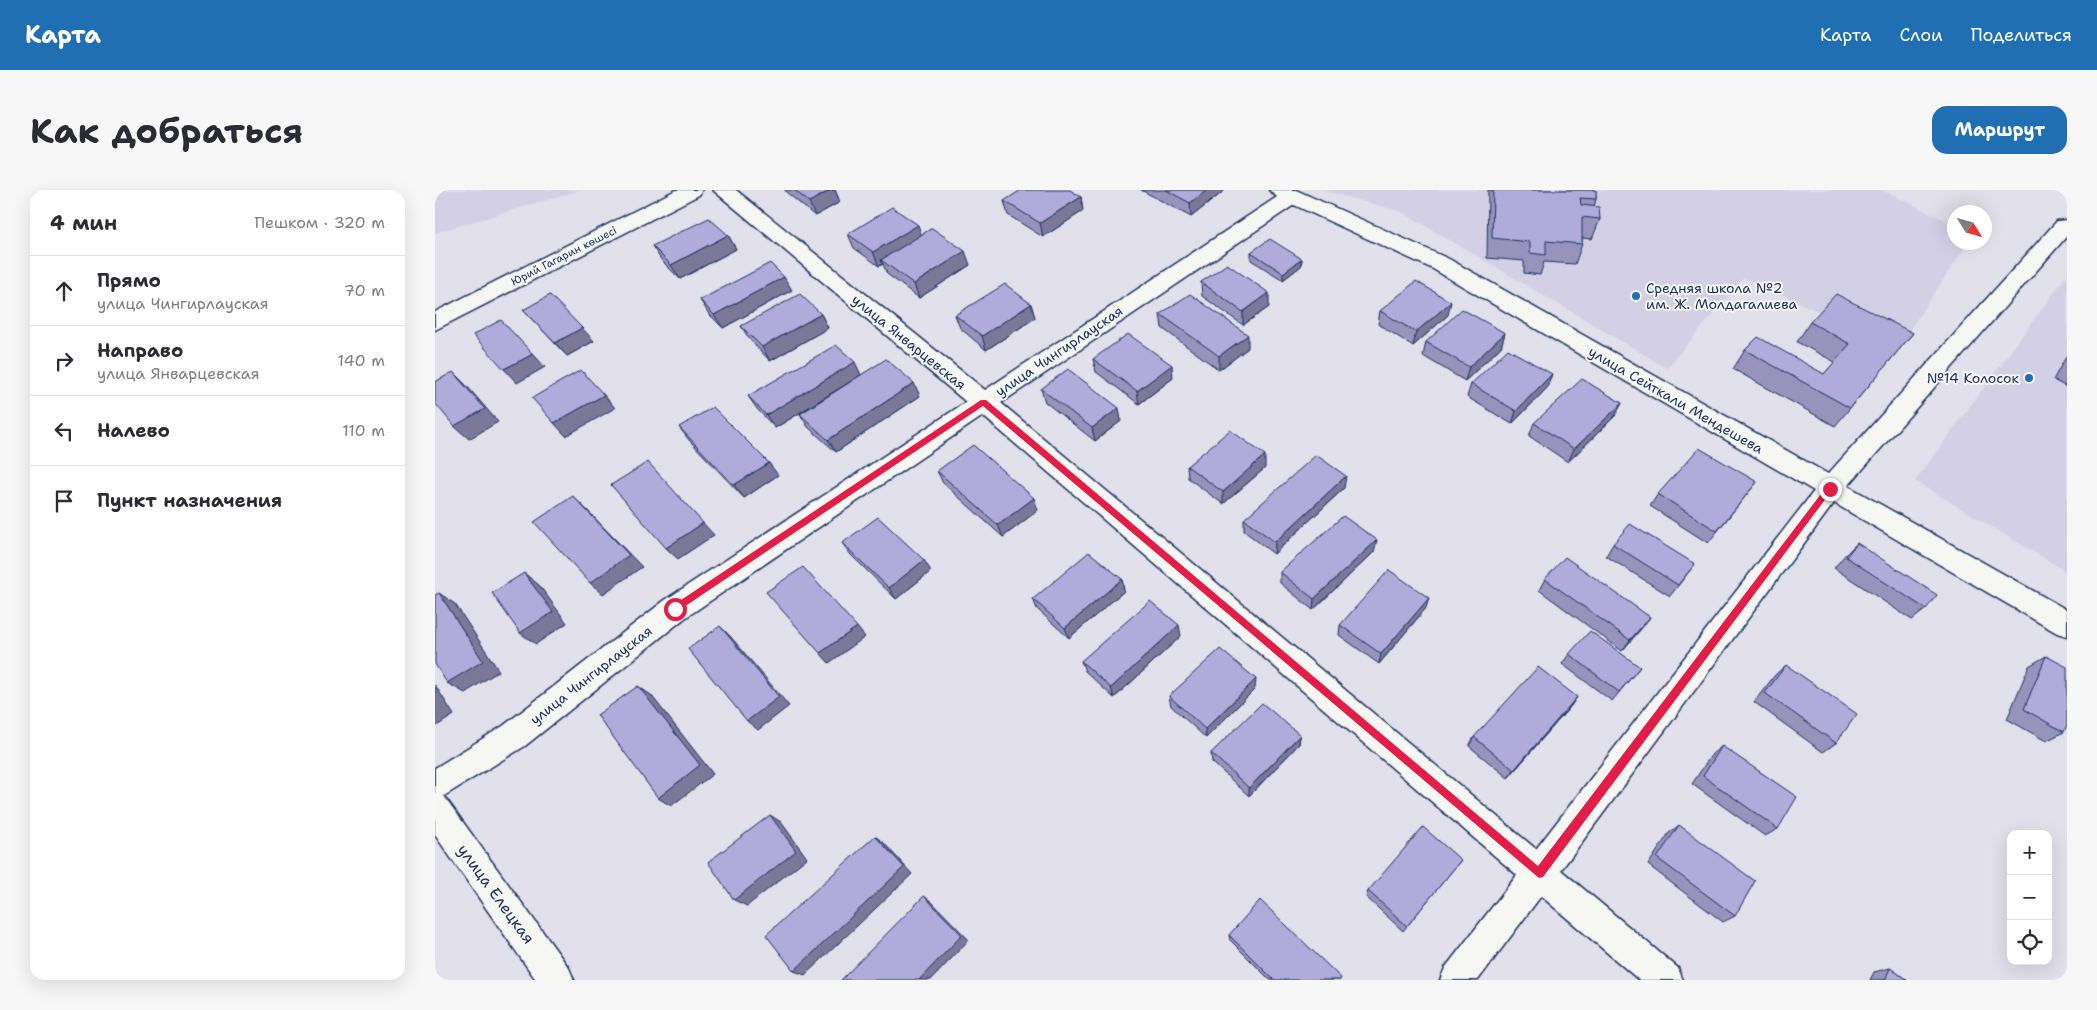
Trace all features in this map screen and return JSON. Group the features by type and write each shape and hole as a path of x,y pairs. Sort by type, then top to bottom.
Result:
{"street":[{"name":"Юрий Гагарин көшесі","path":"435,322 692,190"},
{"name":"улица Январцевская","path":"723,190 983,402 1666,980"},
{"name":"улица Чингирлауская","path":"435,785 514,736 675,609 983,402 1286,193"},
{"name":"улица Сейткали Мендешева","path":"1286,193 1441,264 2067,624"},
{"path":"1457,980 1830,489 2064,226"},
{"name":"улица Елецкая","path":"435,808 557,980"}],"shaded area":[{"path":"435,190 580,190 435,233"},
{"name":"Средняя школа №2 им. Ж. Молдагалиева","path":"1321,190 1882,190 1947,221 1947,250 1963,250 1896,350 1822,313 1744,278 1667,368 1402,212"},
{"name":"№14 Колосок","path":"2067,275 2067,572 1915,481"}],"building":[{"path":"794,190 831,190 809,202"},
{"path":"1021,190 1070,190 1081,197 1040,223 1004,201"},
{"path":"1166,190 1207,190 1190,203"},
{"path":"1493,190 1596,190 1596,199 1580,198 1581,205 1599,207 1600,219 1582,217 1582,244 1546,241 1546,255 1530,253 1530,242 1492,238"},
{"path":"892,207 918,225 873,252 848,234"},
{"path":"709,218 728,235 671,265 652,246"},
{"path":"932,228 965,251 914,284 881,260"},
{"path":"1270,239 1302,259 1283,273 1251,252"},
{"path":"770,263 784,277 714,315 700,300"},
{"path":"1227,264 1269,293 1243,312 1201,282"},
{"path":"1416,281 1451,302 1416,332 1380,311"},
{"path":"1005,284 1031,304 982,336 955,315"},
{"path":"800,294 821,314 762,347 741,326"},
{"path":"1190,294 1248,335 1219,356 1160,314"},
{"path":"1836,294 1913,333 1850,408 1745,350 1758,337 1824,374 1850,344 1810,322"},
{"path":"550,295 582,328 555,343 523,310"},
{"path":"1462,309 1505,333 1469,367 1426,342"},
{"path":"501,320 533,354 504,369 473,335"},
{"path":"1128,334 1172,365 1137,391 1093,359"},
{"path":"836,345 855,362 766,415 748,396"},
{"path":"1508,349 1552,374 1516,411 1471,384"},
{"path":"886,359 914,383 828,440 800,414"},
{"path":"1068,369 1119,408 1092,428 1041,389"},
{"path":"581,370 604,395 554,423 532,398"},
{"path":"453,372 485,409 454,426 435,403 435,382"},
{"path":"1582,379 1622,403 1574,449 1534,423"},
{"path":"713,407 769,463 734,485 679,427"},
{"path":"1230,430 1265,455 1223,492 1187,466"},
{"path":"973,445 1034,498 998,525 937,471"},
{"path":"1699,448 1757,482 1717,531 1658,494"},
{"path":"1316,455 1346,476 1275,542 1244,519"},
{"path":"648,462 703,523 666,548 611,485"},
{"path":"573,496 629,555 590,583 534,522"},
{"path":"1343,516 1377,540 1314,599 1280,572"},
{"path":"878,517 924,560 889,588 842,543"},
{"path":"1630,524 1695,564 1678,585 1613,544"},
{"path":"1857,543 1937,595 1926,609 1846,557"},
{"path":"1089,552 1122,579 1065,628 1033,599"},
{"path":"1565,557 1650,617 1630,640 1545,579"},
{"path":"803,567 857,627 820,653 766,592"},
{"path":"1389,570 1429,598 1381,654 1340,625"},
{"path":"524,573 553,612 520,633 492,593"},
{"path":"439,593 483,661 447,683 435,664 435,595"},
{"path":"1150,601 1179,625 1111,688 1081,661"},
{"path":"720,626 779,697 747,721 688,649"},
{"path":"1590,631 1640,667 1619,692 1569,654"},
{"path":"1220,649 1256,679 1205,729 1169,696"},
{"path":"2046,656 2067,667 2067,725 2064,732 2024,709"},
{"path":"1786,665 1857,714 1836,743 1765,693"},
{"path":"1538,667 1577,697 1514,770 1474,737"},
{"path":"638,686 700,765 658,798 597,715"},
{"path":"1262,703 1300,735 1249,788 1211,753"},
{"path":"1722,746 1797,797 1778,829 1703,776"},
{"path":"770,815 796,851 734,900 708,862"},
{"path":"1679,825 1755,881 1735,916 1657,858"},
{"path":"1423,827 1461,860 1407,926 1368,891"},
{"path":"875,836 904,867 794,971 766,935"},
{"path":"924,896 962,935 919,980 841,980"},
{"path":"1260,900 1341,978 1340,980 1274,980 1229,935"},
{"path":"1890,968 1907,980 1885,980"}],"place":[{"name":"Средняя школа №2 им. Ж. Молдагалиева","path":"1636,296"},
{"name":"№14 Колосок","path":"2029,378"}],"route":[{"path":"675,609 983,402 1539,873 1830,489"}]}
